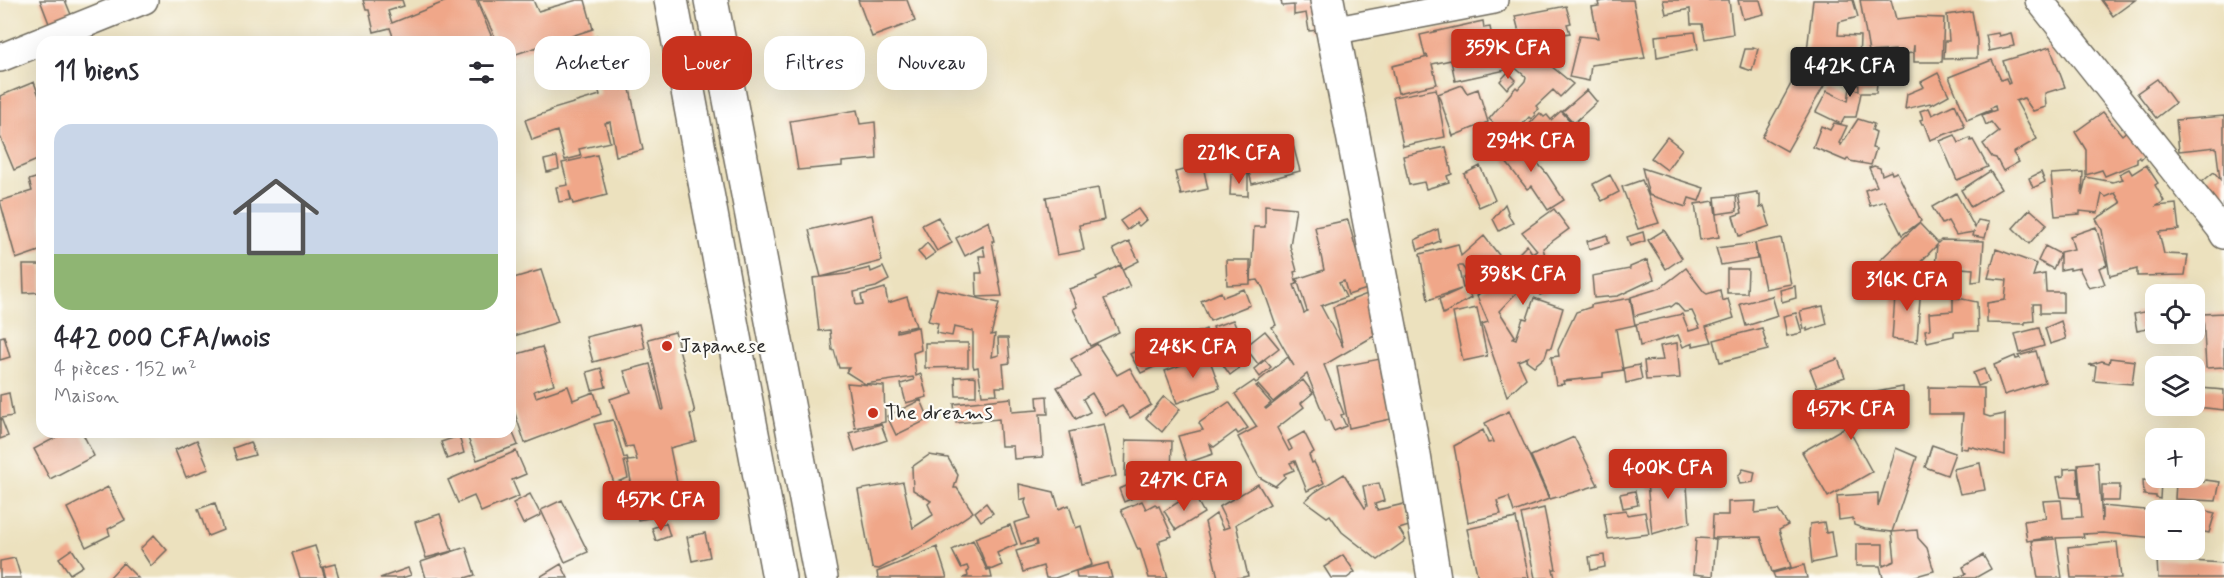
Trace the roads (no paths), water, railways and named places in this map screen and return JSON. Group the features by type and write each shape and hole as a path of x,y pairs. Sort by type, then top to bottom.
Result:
{"main road":[{"path":"671,0 779,578"},
{"path":"711,0 821,578"},
{"path":"1330,15 1410,430 1434,578"}],"street":[{"path":"53,36 144,0"},
{"path":"1330,15 1494,0"},
{"path":"2039,0 2224,235"},
{"path":"0,57 36,43"}],"place":[{"name":"Japanese","path":"667,346"},
{"name":"The dreams","path":"873,413"}]}
